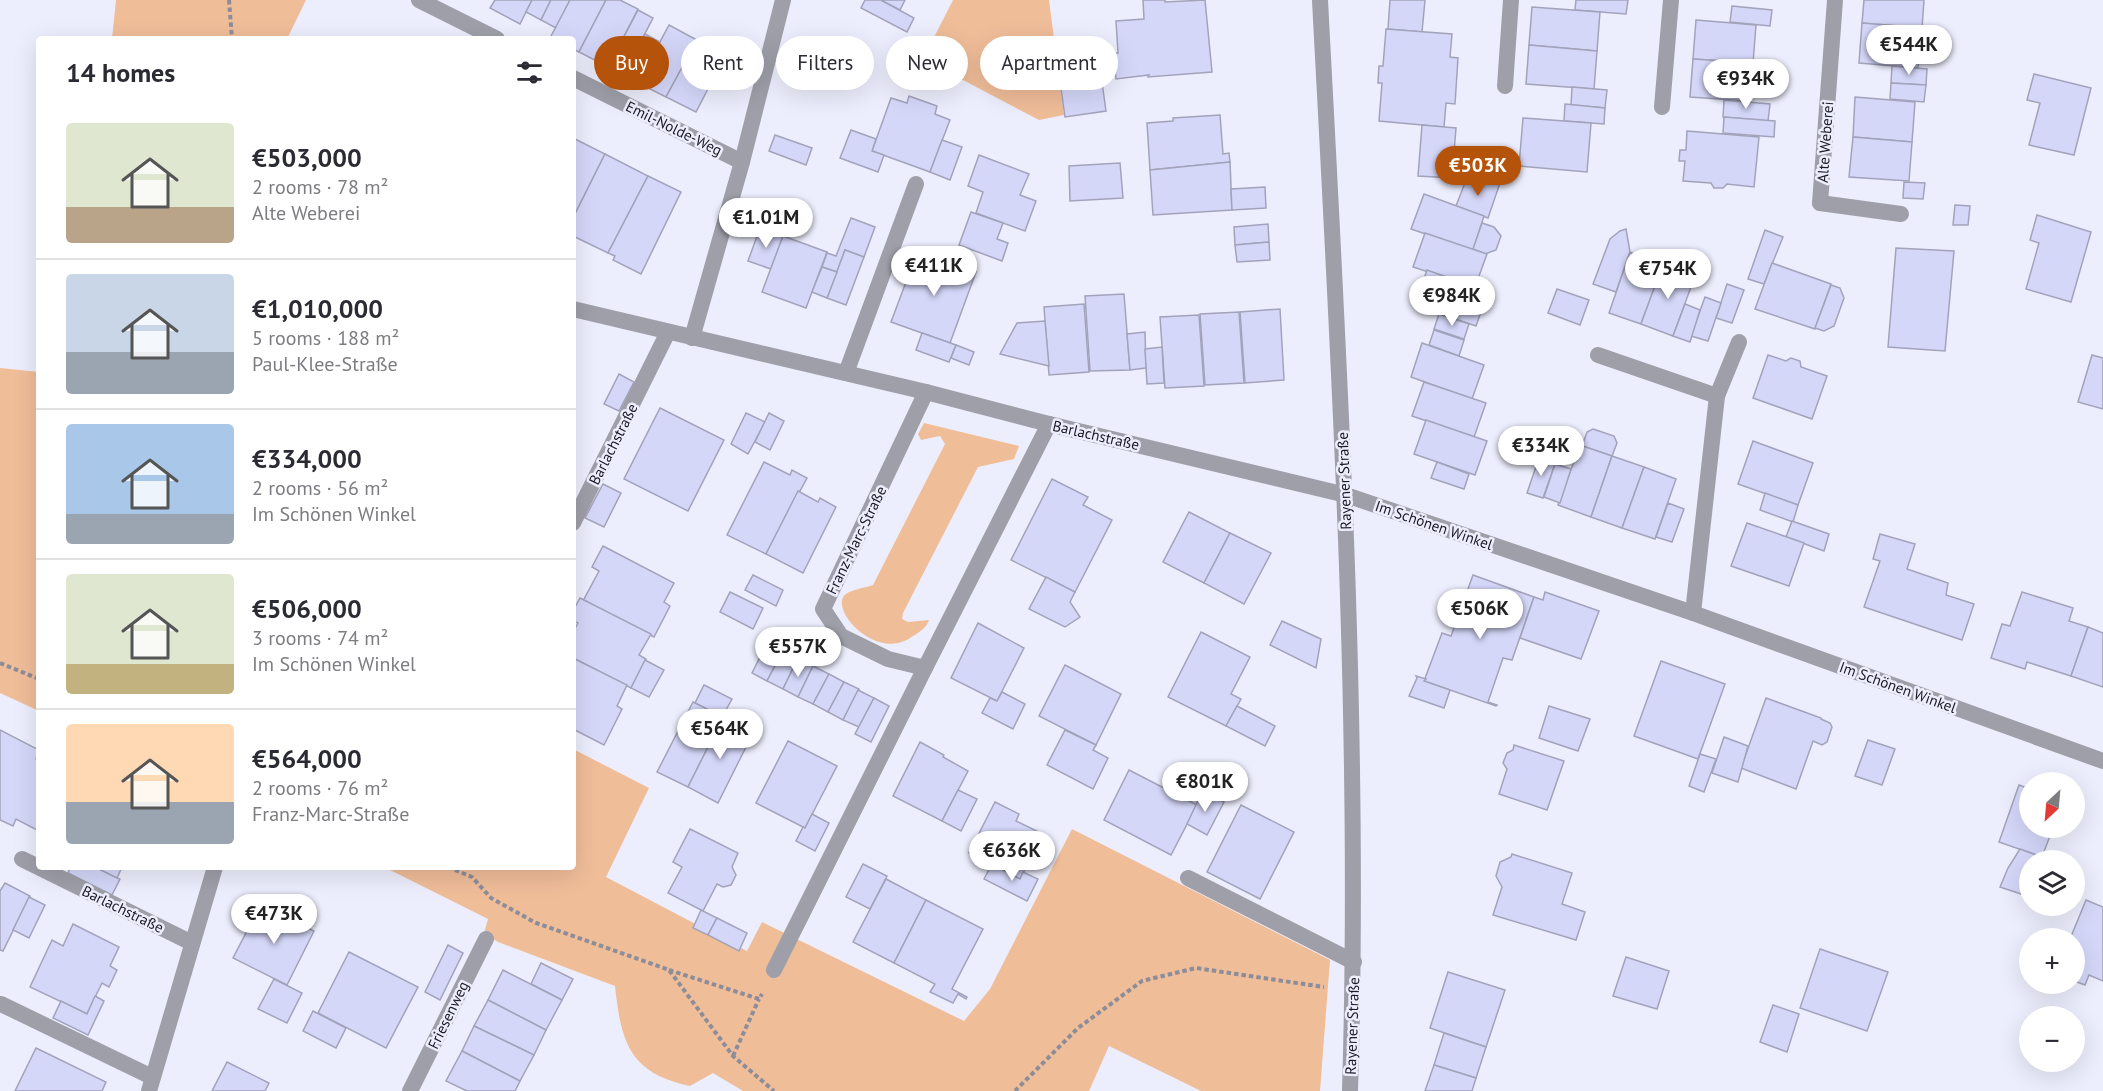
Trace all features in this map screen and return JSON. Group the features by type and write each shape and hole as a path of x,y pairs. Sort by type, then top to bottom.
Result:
{"street":[{"path":"419,0 491,36"},
{"path":"692,338 742,162 783,0"},
{"name":"Rayener Straße","path":"1320,0 1346,495 1354,962 1350,1091"},
{"path":"1505,86 1511,0"},
{"path":"1662,107 1671,0"},
{"name":"Alte Weberei","path":"1835,0 1820,203 1900,214"},
{"name":"Emil-Nolde-Weg","path":"576,79 742,162"},
{"path":"846,373 916,184"},
{"name":"Barlachstraße","path":"576,310 926,392 1346,495"},
{"name":"Barlachstraße","path":"576,517 668,332"},
{"path":"1693,613 1717,396 1739,342"},
{"path":"1598,355 1717,396"},
{"name":"Franz-Marc-Straße","path":"925,669 888,659 841,636 823,609 926,392"},
{"path":"774,970 1050,424"},
{"name":"Im Schönen Winkel","path":"1346,495 1693,613 2103,761"},
{"name":"Barlachstraße","path":"22,859 36,866"},
{"name":"Barlachstraße","path":"44,870 192,943"},
{"path":"1,1004 150,1084 214,870"},
{"name":"Rayener Straße","path":"1188,878 1354,962"},
{"name":"Friesenweg","path":"410,1091 486,939"}],"path":[{"path":"229,0 232,36"},
{"path":"0,663 36,678"},
{"path":"455,870 472,877 491,898 536,923 759,999"},
{"path":"669,969 733,1056 774,1091"},
{"path":"1015,1091 1078,1028 1142,981 1196,969 1306,986 1353,990"},
{"path":"733,1056 774,970"}],"shaded area":[{"path":"116,0 306,0 288,36 112,36"},
{"path":"953,0 1049,0 1054,36 980,36 980,89 968,83 968,36 935,36"},
{"path":"982,90 1061,90 1064,115 1039,120"},
{"path":"0,368 36,372 36,710 0,693"},
{"path":"924,423 1019,446 1014,459 978,467 903,613 902,619 908,622 929,620 927,625 899,643 884,643 858,630 843,610 842,601 849,592 873,585 945,444 940,436 921,440 918,434"},
{"path":"576,751 649,788 606,877 747,951 762,922 964,1021 990,989 1072,829 1330,960 1320,1091 1201,1091 1109,1046 1089,1091 743,1091 713,1073 690,1086 653,1073 632,1052 625,1039 615,986 498,942 484,933 488,919 390,870 576,870"}],"building":[{"path":"495,0 532,0 520,24 490,8"},
{"path":"532,0 551,0 541,20 526,12"},
{"path":"551,0 570,0 556,28 541,20"},
{"path":"570,0 606,0 579,52 576,50 576,36 551,36"},
{"path":"606,0 620,0 638,9 624,36 594,36 594,60 579,52"},
{"path":"865,0 881,0 914,18 907,32 861,8"},
{"path":"881,0 905,0 900,10"},
{"path":"1143,0 1165,0 1165,2 1205,0 1212,72 1118,79 1116,21 1144,19"},
{"path":"1390,0 1425,0 1422,32 1388,29"},
{"path":"1576,0 1628,0 1626,14 1575,10"},
{"path":"1864,0 1924,0 1922,28 1862,23"},
{"path":"1732,6 1772,10 1770,26 1730,22"},
{"path":"1532,7 1600,12 1597,51 1529,45"},
{"path":"638,10 653,18 644,36 624,36"},
{"path":"1696,20 1756,25 1753,63 1693,59"},
{"path":"1862,23 1922,28 1918,68 1859,63"},
{"path":"669,25 690,36 681,36 681,69 666,97 652,90 669,90 669,36 663,36"},
{"path":"1386,29 1452,34 1450,57 1458,58 1455,104 1446,103 1444,127 1379,121 1382,83 1378,83 1379,66 1383,66"},
{"path":"1529,45 1597,51 1594,89 1526,84"},
{"path":"1693,59 1753,63 1750,101 1690,97"},
{"path":"1892,66 1927,69 1926,85 1891,83"},
{"path":"681,69 681,90 707,90 696,112 666,97"},
{"path":"2034,74 2091,88 2074,155 2029,145 2040,103 2027,100"},
{"path":"1891,83 1926,85 1924,102 1890,99"},
{"path":"1572,87 1607,90 1605,108 1571,105"},
{"path":"1061,90 1103,90 1106,111 1065,117"},
{"path":"909,96 937,106 935,114 950,120 930,172 872,151 891,98 907,103"},
{"path":"1855,97 1915,102 1912,142 1853,137"},
{"path":"1724,100 1770,104 1768,121 1723,117"},
{"path":"1565,104 1605,108 1604,124 1564,121"},
{"path":"1220,115 1223,154 1229,153 1230,162 1150,170 1147,123 1173,121 1173,118"},
{"path":"1724,117 1775,121 1774,137 1723,133"},
{"path":"1523,118 1591,123 1587,172 1519,166"},
{"path":"1422,125 1456,128 1452,178 1418,176"},
{"path":"851,130 876,139 872,151 884,155 878,172 840,158"},
{"path":"1687,131 1759,137 1754,187 1727,184 1723,188 1714,188 1711,183 1683,181 1685,161 1679,161 1680,150 1686,150"},
{"path":"775,135 812,148 806,165 769,151"},
{"path":"1853,137 1912,142 1909,181 1849,177"},
{"path":"576,140 605,154 576,212"},
{"path":"942,140 962,147 950,180 930,172"},
{"path":"605,154 648,176 608,253 576,237 576,212"},
{"path":"979,155 1029,174 1020,195 1036,201 1025,231 976,213 983,192 968,186"},
{"path":"1230,162 1232,210 1153,215 1150,170"},
{"path":"1120,163 1123,198 1070,201 1069,166"},
{"path":"648,176 681,192 641,274 613,260 615,256 608,253"},
{"path":"1466,180 1500,183 1488,218 1456,206"},
{"path":"1904,182 1925,183 1923,199 1903,198"},
{"path":"1265,187 1266,208 1232,210 1231,189"},
{"path":"1424,194 1484,216 1473,250 1411,229"},
{"path":"1955,205 1970,206 1968,225 1953,225"},
{"path":"971,212 1003,223 997,239 1008,243 1002,261 959,245"},
{"path":"2037,215 2091,232 2071,302 2026,289 2039,243 2030,240"},
{"path":"851,218 875,227 864,257 845,250 837,272 822,267 827,253 836,256"},
{"path":"1482,223 1494,227 1501,236 1496,250 1485,254 1473,249"},
{"path":"1268,224 1269,242 1235,245 1234,227"},
{"path":"760,228 783,236 771,269 748,261"},
{"path":"1626,229 1630,252 1616,292 1593,284 1610,239"},
{"path":"1765,230 1783,237 1764,284 1748,279"},
{"path":"1425,233 1487,254 1475,287 1413,267"},
{"path":"783,236 827,252 806,308 762,292"},
{"path":"1269,242 1270,260 1237,262 1235,245"},
{"path":"1896,248 1954,251 1945,351 1888,347"},
{"path":"845,250 864,257 846,305 827,298"},
{"path":"918,250 976,272 950,343 891,322"},
{"path":"1630,252 1663,264 1641,324 1609,313"},
{"path":"1772,263 1831,284 1815,329 1755,309"},
{"path":"1663,264 1695,276 1673,336 1641,324"},
{"path":"822,267 837,272 827,298 812,292"},
{"path":"1427,270 1488,292 1476,326 1415,305"},
{"path":"1727,284 1744,290 1732,323 1716,318"},
{"path":"1831,285 1840,288 1844,298 1834,326 1824,331 1815,328"},
{"path":"1557,289 1589,300 1580,325 1548,313"},
{"path":"1124,294 1130,370 1090,371 1085,296"},
{"path":"1705,297 1721,303 1708,341 1691,336"},
{"path":"1084,304 1089,372 1049,375 1044,307"},
{"path":"1685,304 1700,310 1690,342 1673,336"},
{"path":"1280,309 1284,380 1245,383 1240,312"},
{"path":"1239,312 1244,383 1205,385 1200,314"},
{"path":"1439,314 1469,324 1464,339 1434,329"},
{"path":"1199,315 1204,386 1165,388 1160,317"},
{"path":"1045,321 1049,366 1000,354 1017,323"},
{"path":"1434,330 1464,340 1459,356 1429,345"},
{"path":"1145,332 1146,368 1130,370 1127,334"},
{"path":"922,333 956,345 949,362 916,350"},
{"path":"1422,343 1484,365 1472,399 1411,377"},
{"path":"956,345 974,352 969,365 951,358"},
{"path":"1162,347 1164,383 1147,384 1145,349"},
{"path":"1768,355 1786,361 1791,358 1800,361 1801,367 1827,376 1812,419 1753,398"},
{"path":"2092,355 2103,358 2103,409 2078,402"},
{"path":"619,374 634,382 619,411 604,404"},
{"path":"1424,382 1486,403 1474,437 1412,416"},
{"path":"660,408 724,440 688,511 624,479"},
{"path":"746,413 765,422 748,454 731,444"},
{"path":"769,413 784,421 770,450 755,442"},
{"path":"1426,420 1487,441 1475,475 1414,454"},
{"path":"1593,429 1614,436 1617,443 1612,456 1582,446 1587,432"},
{"path":"1753,441 1813,463 1798,505 1738,484"},
{"path":"1580,445 1612,456 1591,517 1558,505"},
{"path":"1540,455 1556,461 1543,498 1527,493"},
{"path":"1612,456 1644,467 1622,528 1591,517"},
{"path":"764,462 790,475 792,470 807,478 766,554 727,535"},
{"path":"1437,462 1469,474 1464,489 1431,478"},
{"path":"1555,464 1571,469 1560,503 1544,497"},
{"path":"1644,467 1676,479 1655,539 1622,528"},
{"path":"1052,479 1088,497 1083,505 1112,520 1075,592 1011,560"},
{"path":"603,484 621,493 604,527 585,518"},
{"path":"798,491 818,502 820,498 836,507 803,573 766,554"},
{"path":"1765,493 1798,505 1793,522 1760,510"},
{"path":"1668,503 1684,509 1672,542 1656,537"},
{"path":"1189,512 1230,533 1204,583 1163,562"},
{"path":"1792,521 1829,534 1824,551 1786,537"},
{"path":"1747,523 1804,543 1789,586 1731,566"},
{"path":"1230,533 1271,553 1244,604 1204,583"},
{"path":"1880,534 1915,544 1907,569 1948,583 1946,595 1974,604 1962,640 1864,607 1880,561 1873,559"},
{"path":"603,546 674,583 664,602 670,606 654,637 583,601 599,571 592,567"},
{"path":"753,575 783,590 776,606 745,590"},
{"path":"1473,575 1534,597 1512,660 1503,658 1488,702 1496,706 1424,681 1442,633 1451,636"},
{"path":"1046,577 1075,592 1070,602 1080,617 1065,627 1029,609"},
{"path":"730,592 763,608 753,629 720,612"},
{"path":"1545,592 1599,611 1581,659 1520,638 1534,597 1543,600"},
{"path":"2022,592 2073,608 2069,621 2088,627 2071,676 2027,662 2025,669 1991,658 2002,624 2010,626"},
{"path":"580,598 651,634 639,655 646,659 631,688 576,660 576,627 578,623 576,622 576,605"},
{"path":"1282,621 1321,639 1316,668 1270,645"},
{"path":"978,623 1024,648 997,701 951,678"},
{"path":"2088,627 2103,633 2103,687 2071,676"},
{"path":"1201,632 1250,657 1231,694 1241,699 1226,726 1168,697"},
{"path":"767,643 782,652 767,681 752,673"},
{"path":"783,651 798,658 783,689 767,681"},
{"path":"798,658 813,666 798,697 783,689"},
{"path":"576,660 627,685 617,706 622,709 604,745 576,731"},
{"path":"645,660 664,670 649,697 631,688"},
{"path":"1661,661 1725,684 1698,759 1634,736"},
{"path":"1065,665 1121,694 1096,745 1039,716"},
{"path":"813,666 829,674 813,704 798,697"},
{"path":"829,674 844,682 828,712 813,704"},
{"path":"1416,676 1450,690 1444,708 1409,696"},
{"path":"844,682 859,689 843,720 828,712"},
{"path":"704,685 732,699 722,717 695,703"},
{"path":"858,690 874,698 859,727 843,720"},
{"path":"1002,692 1025,704 1013,729 982,713 990,698 997,701"},
{"path":"874,698 889,706 871,742 855,734"},
{"path":"1766,698 1821,718 1830,723 1832,727 1827,742 1822,745 1813,741 1796,789 1741,768"},
{"path":"693,702 723,717 688,787 657,772"},
{"path":"1237,706 1275,726 1265,746 1226,726"},
{"path":"1549,706 1590,719 1578,751 1539,738"},
{"path":"723,717 753,733 718,803 688,787"},
{"path":"0,730 36,748 36,829 16,819 13,826 0,820"},
{"path":"1065,730 1096,745 1093,750 1108,758 1093,789 1047,765"},
{"path":"1724,737 1748,746 1738,782 1712,773"},
{"path":"1868,740 1895,749 1882,785 1855,776"},
{"path":"788,741 837,766 805,828 756,803"},
{"path":"920,742 968,771 942,821 893,796"},
{"path":"1514,745 1564,761 1547,810 1499,794 1507,769 1503,763 1507,753 1513,750"},
{"path":"1700,754 1716,759 1704,792 1689,786"},
{"path":"1129,770 1197,805 1171,855 1104,820"},
{"path":"2019,785 2019,838 2049,838 2045,850 2022,850 1999,842"},
{"path":"958,790 977,799 961,831 942,821"},
{"path":"1203,790 1224,802 1207,835 1187,824"},
{"path":"995,802 1019,814 1016,821 1043,834 1020,879 969,853"},
{"path":"1241,805 1294,832 1260,899 1207,872"},
{"path":"812,814 829,823 815,851 796,841"},
{"path":"690,829 738,853 732,867 736,875 731,885 723,887 717,884 703,911 668,893 682,867 673,862"},
{"path":"2019,851 2019,893 2000,887"},
{"path":"1512,854 1572,873 1562,904 1585,912 1576,940 1493,915 1502,887 1496,876 1500,862 1511,857"},
{"path":"863,864 887,876 870,909 846,897"},
{"path":"992,864 1020,879 1023,872 1038,879 1027,901 984,879"},
{"path":"70,870 101,870 120,879 112,895 68,873"},
{"path":"101,870 121,870 117,878"},
{"path":"886,879 926,900 894,963 853,942"},
{"path":"5,883 30,896 3,951 0,950 0,891"},
{"path":"29,897 45,905 29,938 13,930"},
{"path":"926,900 983,929 952,989 967,997 966,999 958,994 953,1003 930,992 935,984 894,963"},
{"path":"2086,900 2103,907 2103,981 2089,975 2085,985 2085,928 2075,928 2079,916 2085,916"},
{"path":"261,904 314,931 287,985 233,958"},
{"path":"701,910 717,918 708,935 693,928"},
{"path":"717,918 747,933 739,951 708,935"},
{"path":"73,924 119,947 110,966 117,970 109,987 102,983 87,1014 30,987 52,940 63,946"},
{"path":"448,945 463,953 440,1000 425,992"},
{"path":"1820,949 1888,972 1867,1031 1800,1008"},
{"path":"349,952 418,987 386,1048 318,1013"},
{"path":"1626,957 1669,971 1657,1009 1613,996"},
{"path":"541,963 573,979 562,1000 531,984"},
{"path":"503,970 562,1000 546,1030 488,1000"},
{"path":"1448,972 1505,990 1486,1047 1430,1028"},
{"path":"274,979 302,993 287,1023 258,1009"},
{"path":"95,996 104,1001 88,1035 53,1018 61,1001 87,1014"},
{"path":"488,1000 546,1030 534,1055 474,1026"},
{"path":"1773,1005 1799,1014 1787,1052 1760,1042"},
{"path":"313,1011 346,1028 336,1048 303,1031"},
{"path":"474,1026 534,1055 520,1081 462,1051"},
{"path":"1444,1033 1486,1047 1476,1078 1434,1065"},
{"path":"36,1048 106,1082 102,1091 15,1091"},
{"path":"462,1051 520,1081 515,1091 467,1091 446,1081"},
{"path":"227,1062 269,1083 265,1091 212,1091"},
{"path":"1434,1065 1476,1078 1472,1091 1425,1091"}]}
